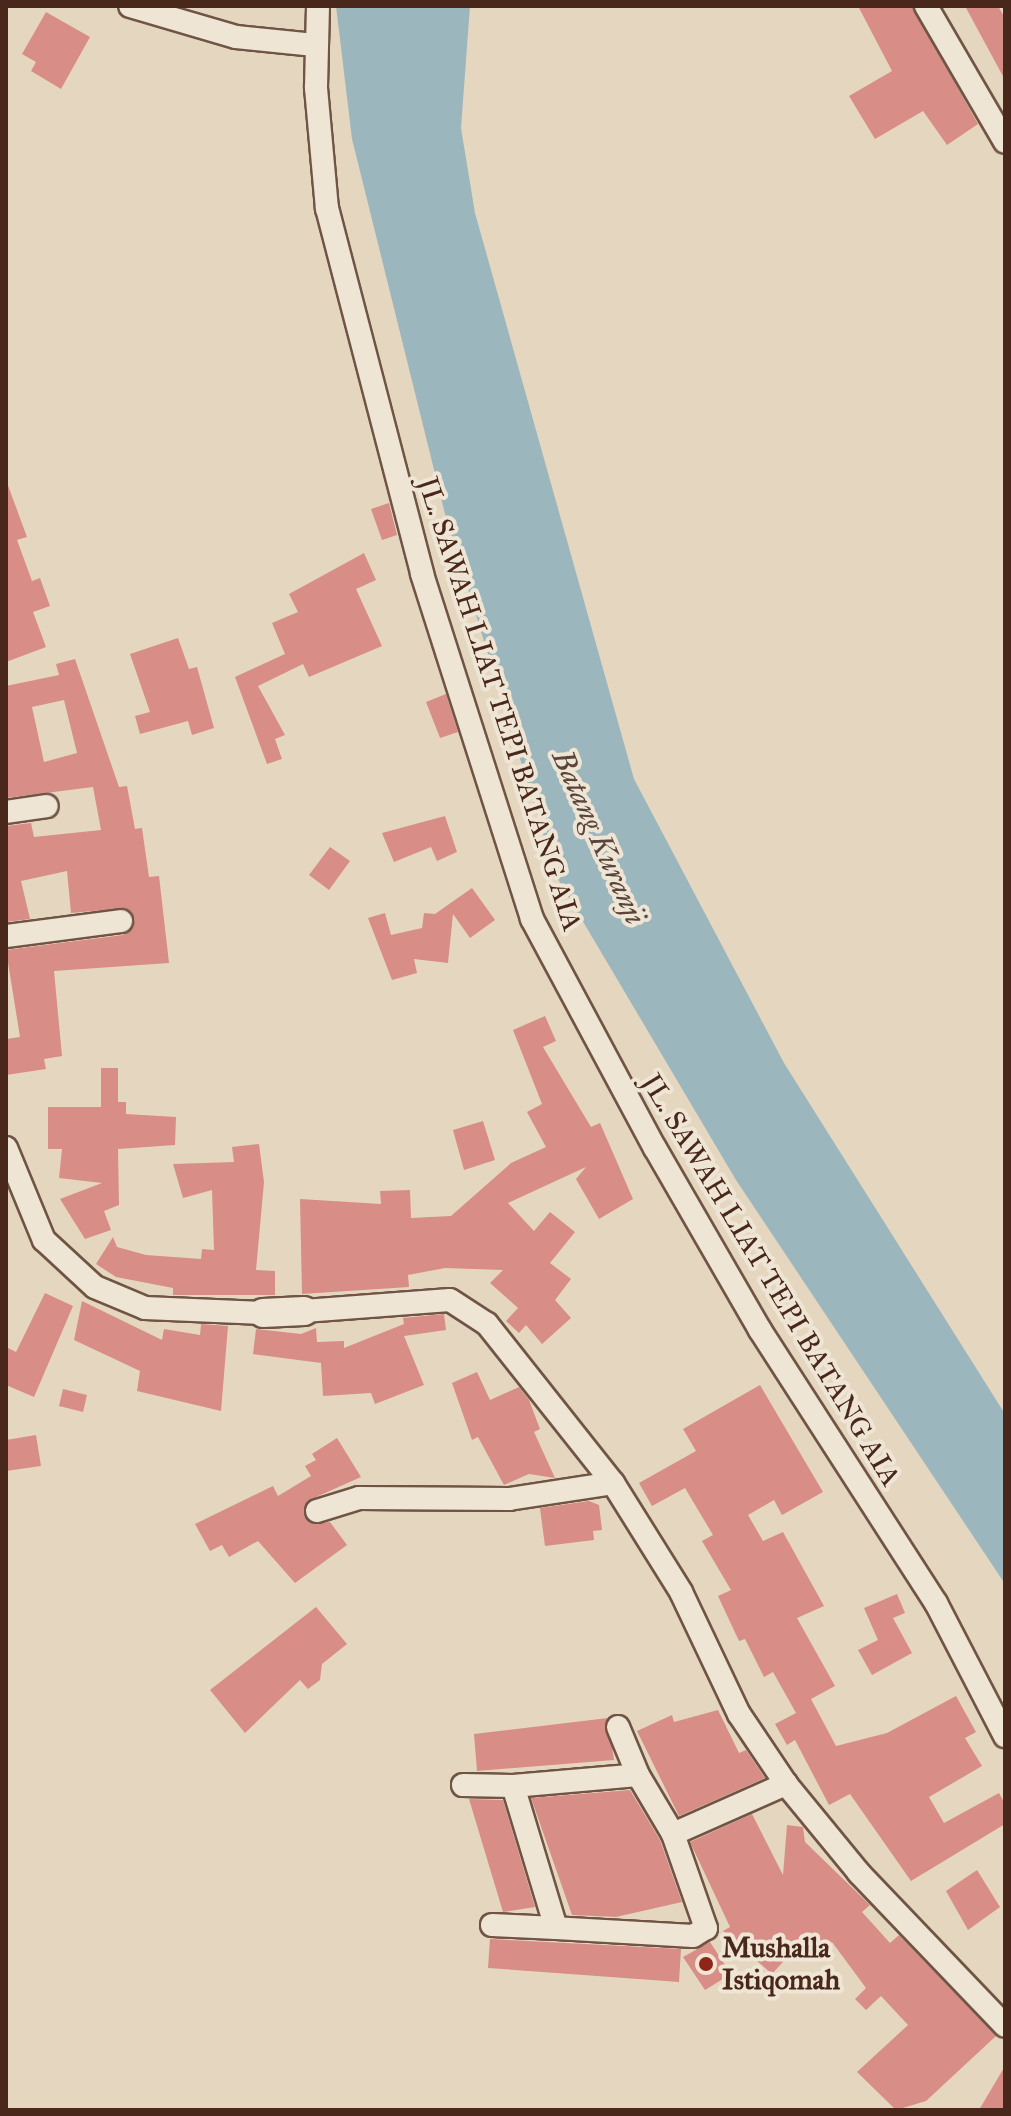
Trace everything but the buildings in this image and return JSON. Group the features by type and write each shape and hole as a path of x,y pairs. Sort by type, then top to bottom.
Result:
{"street":[{"path":"130,6 236,37 315,45"},
{"name":"JL. SAWAH LIAT TEPI BATANG AIA","path":"318,6 315,45 327,208 361,353 422,574 532,919 677,1187 936,1603 1005,1736"},
{"path":"926,6 1005,142"},
{"path":"6,812 47,806"},
{"path":"6,936 121,921"},
{"path":"6,1148 44,1240 95,1287 145,1308 263,1313 431,1299 467,1307 558,1407 613,1483 681,1592 739,1714 786,1784 859,1873 1005,2026"},
{"path":"317,1511 359,1498 509,1499 613,1483"},
{"path":"492,1925 700,1934 706,1913 673,1834 638,1775 618,1727"},
{"path":"463,1785 513,1786 638,1775"},
{"path":"673,1834 786,1784"},
{"path":"513,1786 556,1928"}],"water":[{"name":"Batang Kuranji","path":"336,6 470,6 461,128 475,213 634,779 784,1063 1005,1414 1005,1584 736,1180 556,876 445,514 352,139"}],"place":[{"name":"Mushalla Istiqomah","path":"706,1964"}]}
